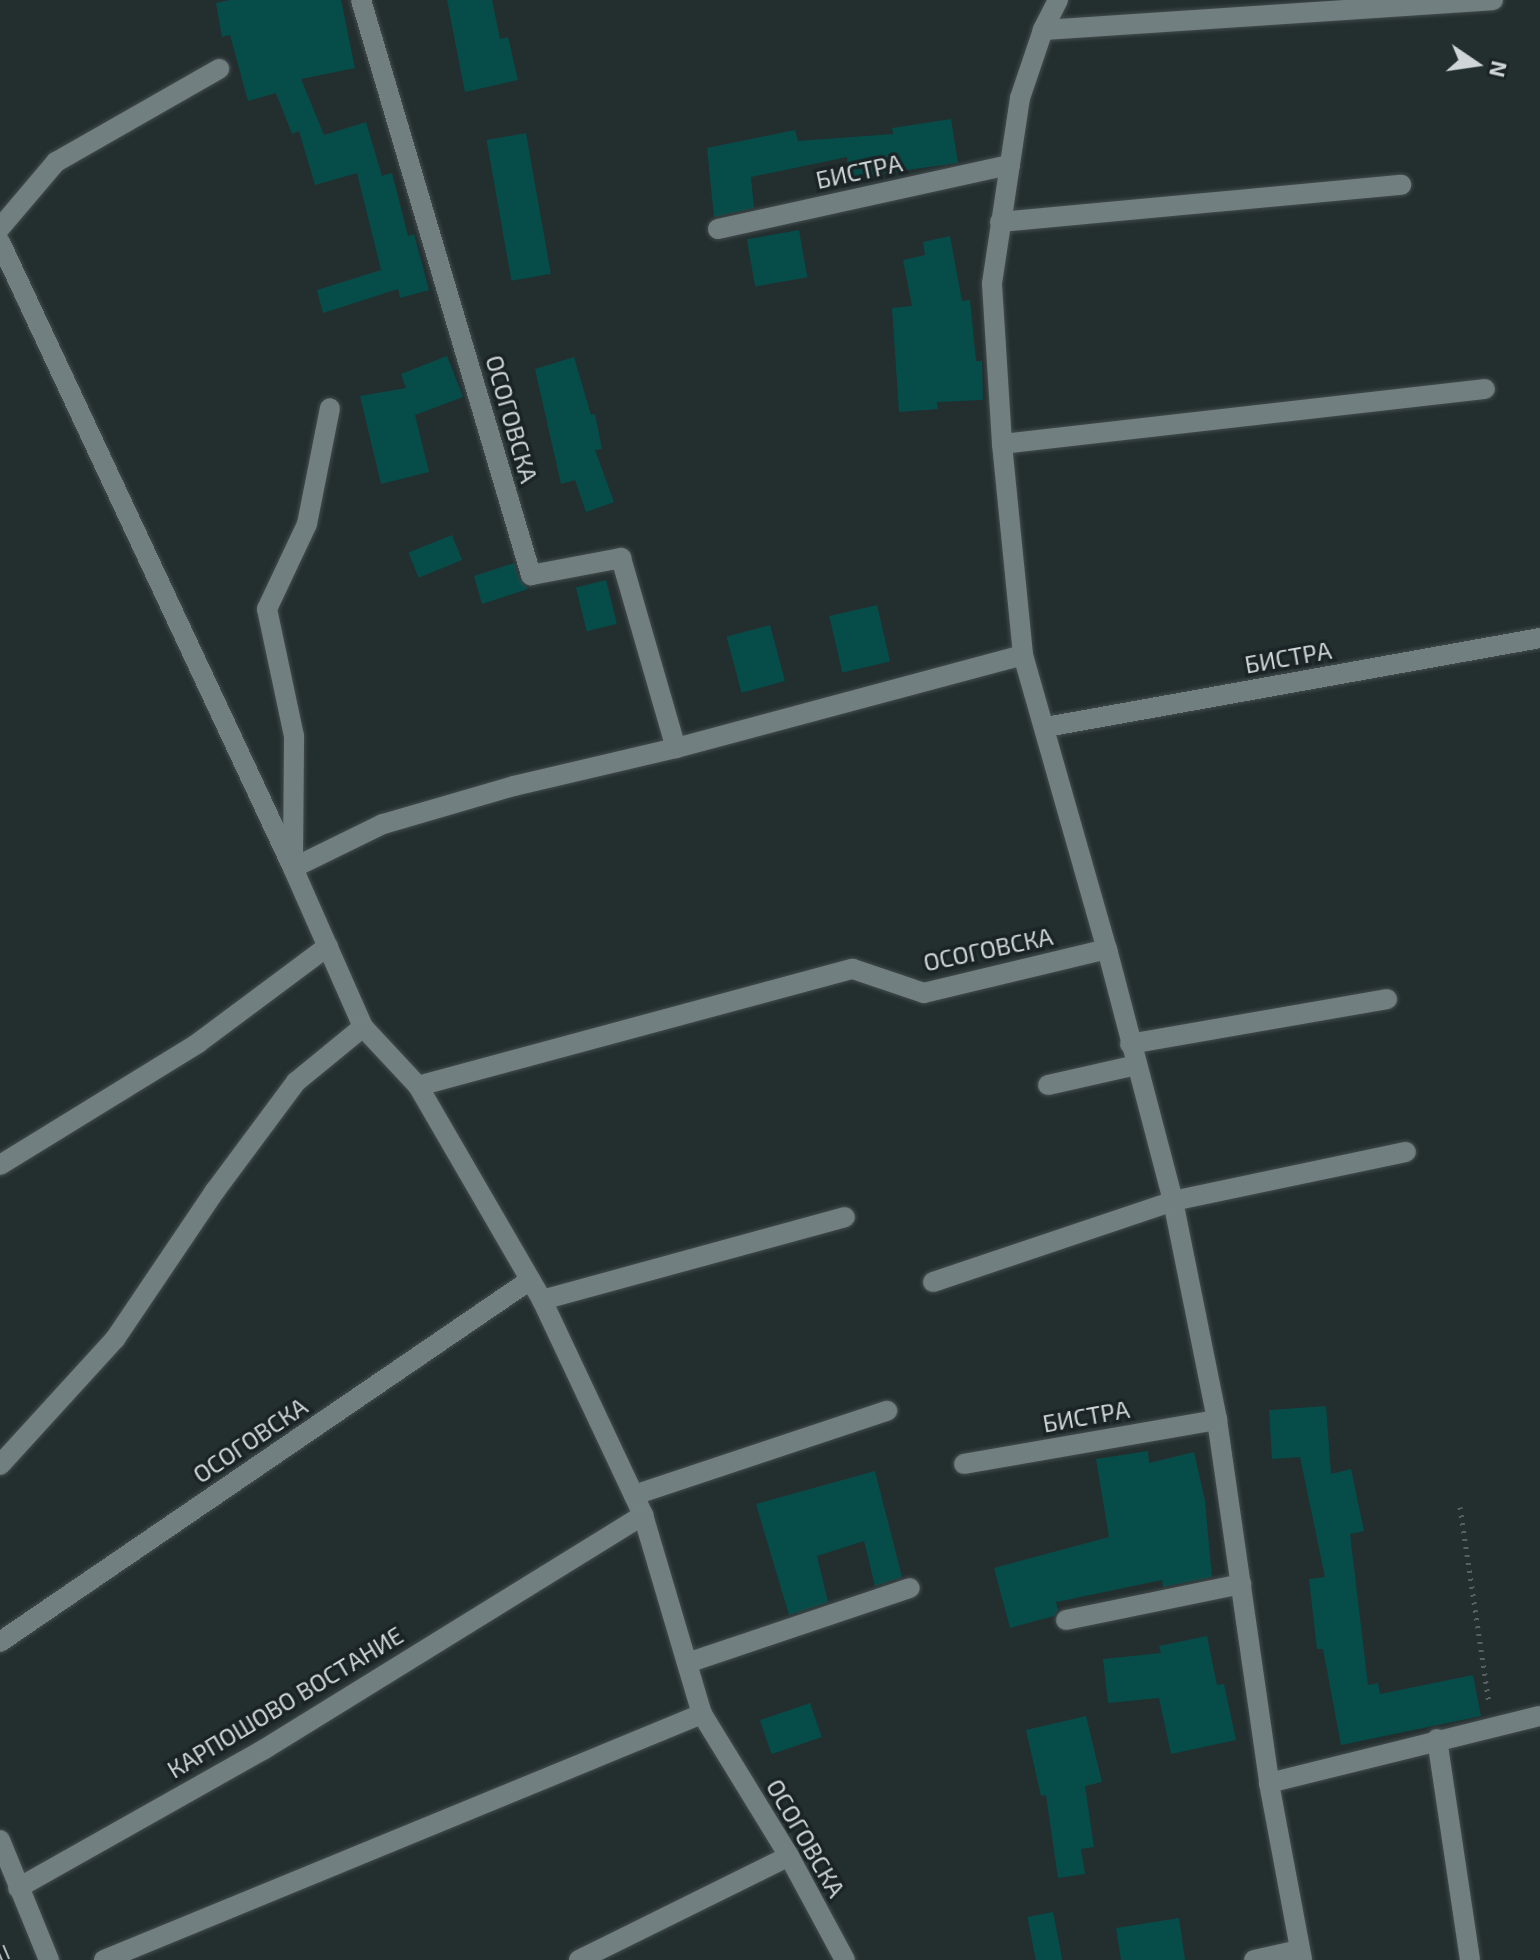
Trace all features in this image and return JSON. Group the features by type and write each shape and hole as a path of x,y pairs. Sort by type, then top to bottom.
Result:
{"street":[{"name":"ОСОГОВСКА","path":"361,0 531,575 621,558 676,748"},
{"path":"1058,0 1043,30 1020,98 992,284 1002,444 1023,655 1107,949 1173,1201 1217,1420 1269,1783 1300,1955 1254,1960"},
{"path":"1043,30 1493,0"},
{"path":"0,228 56,162 219,69"},
{"name":"БИСТРА","path":"718,229 1010,165"},
{"path":"1000,222 1401,185"},
{"name":"ОСОГОВСКА","path":"0,242 293,868 363,1027 418,1086 542,1300 643,1515 702,1714 789,1856 836,1958"},
{"path":"1002,444 1485,389"},
{"name":"ОСОГОВСКА","path":"293,868 294,736 267,609 307,524 330,408"},
{"name":"БИСТРА","path":"1046,727 1540,638"},
{"path":"293,868 383,824 514,786 676,748 1023,655"},
{"path":"0,1165 198,1043 328,946"},
{"name":"ОСОГОВСКА","path":"418,1086 853,969 924,993 1107,949"},
{"path":"1130,1044 1387,999"},
{"path":"0,1465 115,1339 215,1191 296,1082 363,1027"},
{"path":"1048,1085 1137,1065"},
{"path":"933,1282 1173,1201 1406,1152"},
{"path":"542,1300 845,1217"},
{"name":"ОСОГОВСКА","path":"0,1642 530,1280"},
{"path":"634,1495 887,1411"},
{"name":"БИСТРА","path":"964,1464 1217,1420"},
{"name":"КАРПОШОВО ВОСТАНИЕ","path":"18,1888 263,1750 643,1515"},
{"path":"1066,1620 1241,1584"},
{"path":"687,1663 910,1588"},
{"path":"104,1960 702,1714"},
{"path":"1269,1783 1540,1716"},
{"path":"1437,1739 1470,1960"},
{"path":"0,1840 49,1960"},
{"path":"579,1960 789,1856"}],"path":[{"path":"1460,1507 1492,1727"}],"building":[{"path":"230,0 341,0 355,68 301,79 324,135 366,122 382,176 392,173 408,236 414,234 429,290 400,298 398,289 323,313 317,290 381,270 357,173 315,185 299,131 292,134 276,93 248,101 230,35 222,37 216,3"},
{"path":"447,0 492,0 500,39 508,37 518,80 465,92"},
{"path":"951,119 958,163 848,178 847,157 751,177 754,208 714,217 707,148 795,130 798,141 893,134 892,128"},
{"path":"526,133 551,274 511,281 487,140"},
{"path":"799,230 807,277 755,286 747,239"},
{"path":"950,236 962,301 970,300 976,361 982,361 983,400 937,402 938,409 899,412 892,308 912,306 903,260 925,255 923,242"},
{"path":"447,356 463,397 415,415 429,472 381,484 360,396 406,388 401,374"},
{"path":"574,357 591,415 595,414 602,449 595,450 614,502 586,512 575,480 561,484 535,369"},
{"path":"452,535 462,560 419,578 408,553"},
{"path":"514,563 519,579 528,589 482,604 474,576"},
{"path":"606,580 617,624 587,631 576,587"},
{"path":"877,605 890,662 842,673 829,616"},
{"path":"770,625 785,681 742,693 727,637"},
{"path":"1326,1406 1331,1474 1351,1469 1364,1531 1350,1534 1368,1685 1378,1683 1380,1694 1473,1675 1481,1716 1341,1745 1323,1649 1317,1649 1309,1579 1325,1577 1300,1457 1272,1459 1269,1410"},
{"path":"1148,1451 1149,1463 1194,1452 1205,1501 1212,1577 1163,1587 1162,1580 1056,1602 1058,1610 1054,1616 1010,1628 994,1568 1109,1537 1096,1459"},
{"path":"875,1471 902,1577 875,1586 864,1541 817,1556 828,1602 789,1615 756,1504"},
{"path":"1207,1636 1217,1685 1224,1684 1236,1740 1171,1754 1159,1698 1108,1703 1103,1659 1161,1653 1159,1646"},
{"path":"810,1703 822,1737 772,1754 760,1720"},
{"path":"1086,1716 1102,1782 1085,1786 1094,1847 1081,1849 1085,1874 1058,1878 1046,1795 1041,1796 1026,1730"},
{"path":"1053,1912 1062,1960 1036,1960 1027,1917"},
{"path":"1179,1918 1185,1960 1121,1960 1116,1928"}],"railway":[{"path":"0,1946 6,1960"}]}
